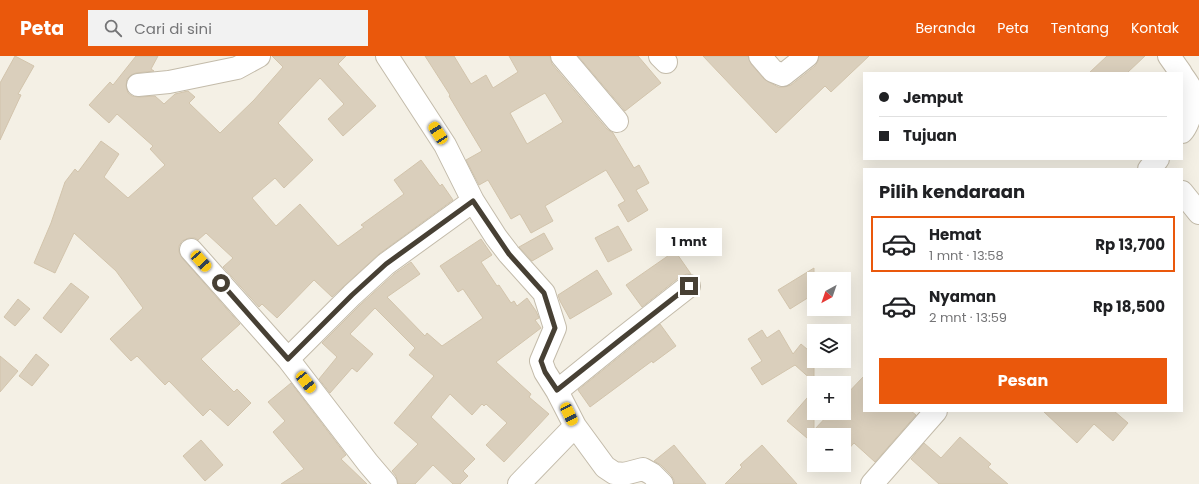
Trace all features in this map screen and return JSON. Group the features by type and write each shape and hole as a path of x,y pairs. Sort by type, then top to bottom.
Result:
{"street":[{"path":"138,85 169,82 236,68 259,56"},
{"path":"387,56 445,145 473,201 509,254 544,293 555,328 541,361 545,372 557,390 575,426 605,466 614,473 624,474 643,469 652,474 662,484"},
{"path":"562,56 617,121"},
{"path":"760,56 773,71 783,75 807,56"},
{"path":"1169,56 1180,72"},
{"path":"1183,77 1188,83 1196,107 1183,131"},
{"path":"1183,193 1199,213"},
{"path":"288,359 352,295 386,264 473,201"},
{"path":"191,250 288,359 368,463 386,484"},
{"path":"557,390 689,286"},
{"path":"872,484 935,412"},
{"path":"519,484 575,426"}],"building":[{"path":"15,56 34,66 18,94 21,95 0,140 0,83"},
{"path":"136,56 158,56 151,69 154,71 136,73 127,79 126,86 128,93 132,96 139,97 155,96 164,104 175,94 188,91 195,97 189,103 220,133 254,100 283,67 272,56 346,56 338,64 376,106 343,136 328,119 344,104 320,78 278,123 313,160 284,188 275,178 252,198 276,226 300,204 338,246 364,227 361,225 404,194 394,180 421,160 440,186 442,184 453,200 379,254 332,297 314,280 277,318 262,304 259,307 223,267 233,258 206,233 198,240 195,238 189,238 182,241 179,246 179,252 182,258 240,324 201,359 234,392 237,389 251,403 228,426 210,409 203,416 169,381 165,385 137,356 131,361 110,339 143,308 116,271 74,233 55,273 34,263 51,223 65,182 75,169 78,172 101,141 119,154 104,177 128,198 165,165 150,149 153,146 117,114 109,123 89,105 110,82 113,85"},
{"path":"425,56 454,56 471,84 486,75 493,88 518,72 509,56 550,56 552,64 607,129 613,133 634,168 639,165 649,183 636,190 648,210 628,222 618,205 625,201 606,170 545,206 553,221 531,233 520,214 511,219 488,180 479,185 466,160 482,151 449,96 450,95","holes":["545,93 563,122 527,144 510,113"]},
{"path":"578,56 638,56 661,83 625,111"},
{"path":"703,56 748,56 751,64 764,79 778,87 784,87 791,85 815,66 819,56 869,56 831,92 825,86 776,133"},
{"path":"1107,56 1145,56 1128,72 1090,72"},
{"path":"618,226 632,250 608,262 595,238"},
{"path":"544,233 553,249 532,261 519,247"},
{"path":"481,239 492,255 481,262 497,286 499,285 511,303 514,301 517,306 527,298 536,311 539,318 535,320 541,328 496,362 531,394 529,397 549,414 504,462 486,445 507,423 486,404 484,406 482,404 472,415 450,394 431,417 475,459 463,471 468,476 460,484 453,484 433,465 415,484 398,484 396,476 392,471 418,444 394,423 434,376 409,355 415,348 375,308 350,334 373,354 357,372 352,368 330,393 319,379 337,357 322,343 361,304 394,274 411,262 420,274 387,297 425,336 427,333 442,346 483,318 463,289 458,292 440,266"},
{"path":"675,251 691,274 681,276 642,307 626,285"},
{"path":"814,268 814,272 807,272"},
{"path":"597,270 612,294 570,319 558,295"},
{"path":"807,272 807,298 790,309 778,290"},
{"path":"71,283 89,297 61,333 43,318"},
{"path":"18,299 30,309 15,326 4,317"},
{"path":"660,324 676,346 653,363 652,361 590,407 578,390"},
{"path":"762,330 767,338 779,330 793,354 801,344 807,349 807,368 814,368 814,376 807,376 795,365 762,385 751,368 762,361 748,339"},
{"path":"36,354 49,365 32,386 19,376"},
{"path":"0,356 18,371 0,392"},
{"path":"863,377 863,412 912,412 916,415 875,462 854,443 851,446 851,428 816,428 823,420 851,420 851,390"},
{"path":"291,383 346,455 341,459 367,484 281,484 304,469 273,432 285,421 268,402"},
{"path":"807,398 807,420 814,420 814,428 807,428 807,438 787,421"},
{"path":"1044,412 1115,412 1128,423 1113,441 1094,424 1077,443"},
{"path":"960,437 991,464 988,467 1008,484 939,484 911,459 924,443 941,458"},
{"path":"201,440 223,465 205,481 183,456"},
{"path":"674,445 706,484 674,484 674,480 671,475 661,465 654,461"},
{"path":"762,445 797,484 725,484 742,467 740,465"}],"route":[{"path":"221,283 288,359 352,295 386,264 473,201 496,237 509,254 544,293 550,308 555,328 541,361 545,372 557,390 689,286"}]}
